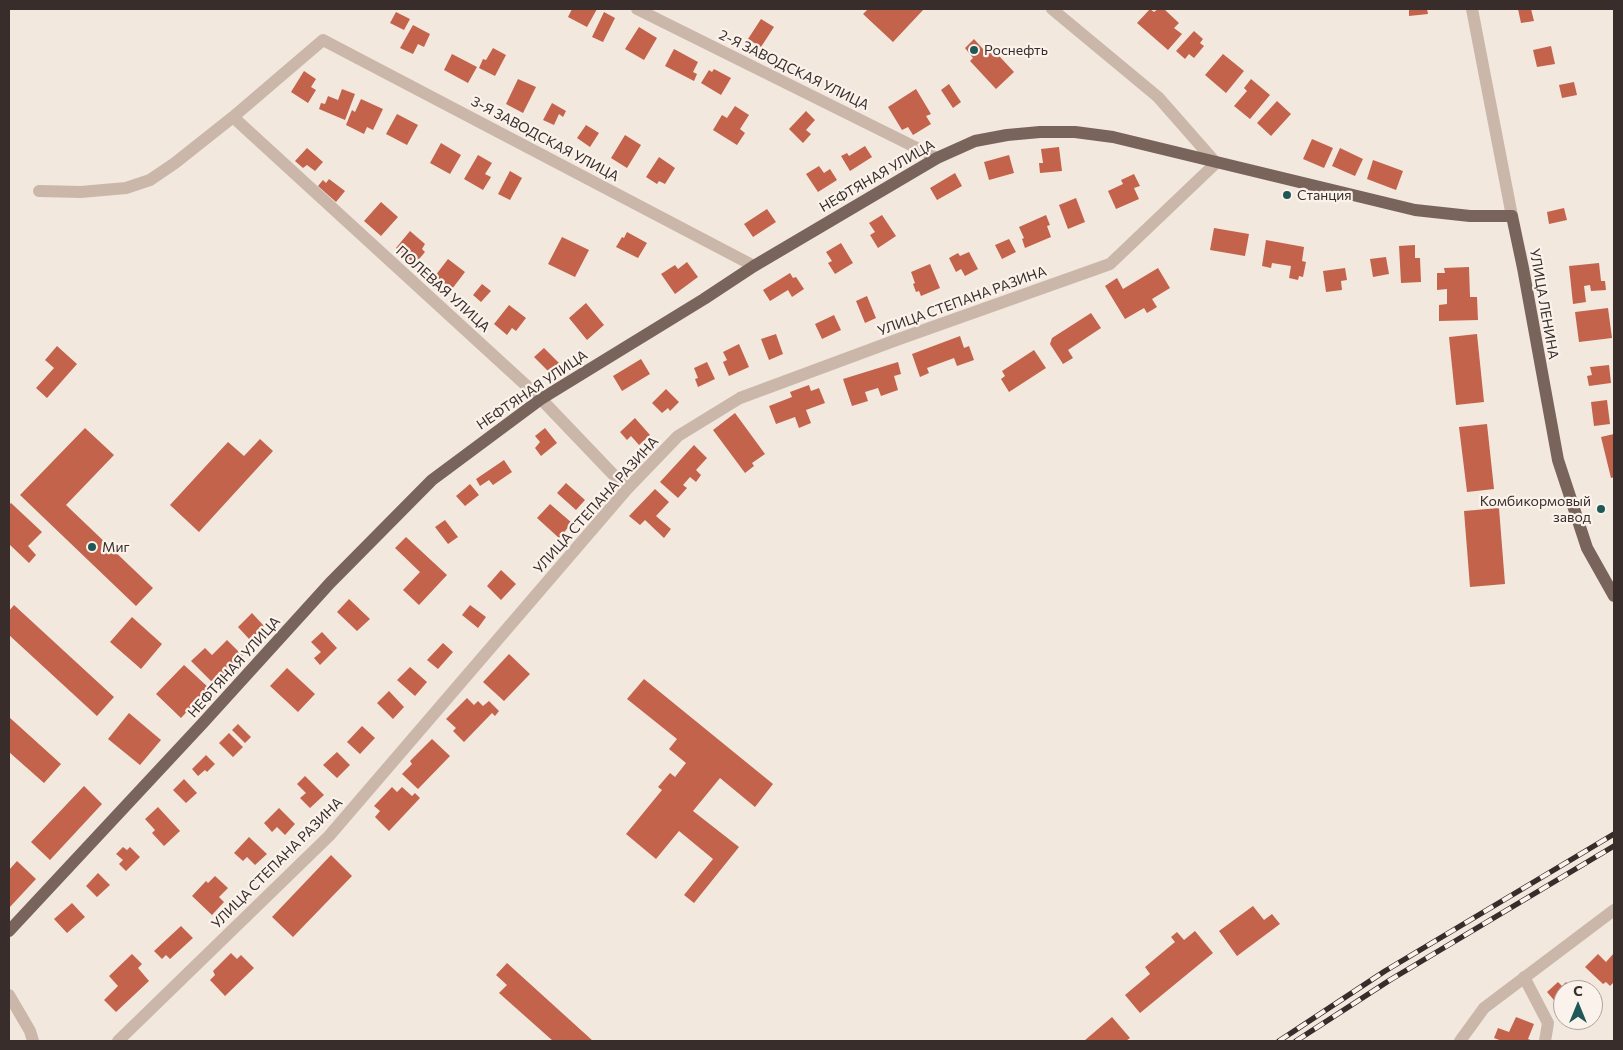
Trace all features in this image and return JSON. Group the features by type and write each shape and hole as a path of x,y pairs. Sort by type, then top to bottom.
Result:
{"main road":[{"name":"НЕФТЯНАЯ УЛИЦА","path":"9,931 209,717 330,583 397,513 432,480 541,399 754,266 937,158 975,141 1007,135 1040,132 1075,132 1113,137 1415,210 1470,216 1512,216"},
{"name":"УЛИЦА ЛЕНИНА","path":"1512,216 1558,460 1587,548 1614,596"}],"street":[{"name":"2-Я ЗАВОДСКАЯ УЛИЦА","path":"637,9 937,158"},
{"path":"1052,9 1158,97 1216,163"},
{"name":"УЛИЦА ЛЕНИНА","path":"1472,9 1512,216"},
{"name":"3-Я ЗАВОДСКАЯ УЛИЦА","path":"233,117 323,40 754,266"},
{"path":"39,191 81,192 126,188 150,180 175,163 233,117"},
{"name":"ПОЛЕВАЯ УЛИЦА","path":"233,117 541,399 627,489"},
{"name":"УЛИЦА СТЕПАНА РАЗИНА","path":"118,1041 329,836 627,489 678,436 740,398 1110,264 1216,163"},
{"path":"1460,1041 1484,1008 1614,910"},
{"path":"1524,977 1548,1023 1546,1041"},
{"path":"9,995 30,1031 33,1041"}],"building":[{"path":"572,9 597,9 587,27 568,17"},
{"path":"868,9 924,9 893,42 863,14"},
{"path":"1150,9 1154,12 1158,9 1164,9 1179,23 1174,28 1182,34 1168,50 1137,23"},
{"path":"1409,9 1427,9 1428,14 1409,16"},
{"path":"1518,9 1531,9 1534,21 1521,23"},
{"path":"396,12 410,19 404,30 390,23"},
{"path":"604,12 615,18 603,42 592,37"},
{"path":"761,19 774,27 761,47 748,39"},
{"path":"413,25 430,34 424,47 418,44 413,54 400,48"},
{"path":"639,27 657,38 644,60 625,49"},
{"path":"1194,31 1203,39 1200,43 1204,46 1194,58 1189,54 1185,59 1176,51"},
{"path":"974,39 983,49 988,44 1014,72 996,89 970,61 973,58 965,48"},
{"path":"1551,46 1555,64 1537,67 1533,50"},
{"path":"493,48 506,55 495,76 479,68 483,59 486,60"},
{"path":"674,49 698,62 693,72 697,74 694,81 665,66"},
{"path":"452,54 477,67 468,83 444,70"},
{"path":"1223,54 1244,71 1226,93 1205,75"},
{"path":"714,69 731,78 721,95 701,83 709,70 712,72"},
{"path":"304,71 316,79 311,87 316,90 308,103 291,92"},
{"path":"518,79 536,87 523,113 506,104"},
{"path":"1251,79 1270,95 1250,119 1234,106 1247,91 1244,88"},
{"path":"1574,82 1577,95 1562,98 1559,85"},
{"path":"949,84 961,102 953,108 941,90"},
{"path":"342,89 355,94 345,120 319,109 321,103 325,104 328,96 338,100"},
{"path":"916,89 931,114 926,116 931,124 913,135 908,127 902,130 888,107"},
{"path":"361,99 383,109 373,130 367,127 364,134 346,125 352,110 355,112"},
{"path":"1277,101 1291,114 1271,136 1257,123"},
{"path":"552,103 566,111 563,117 559,114 554,125 543,120"},
{"path":"735,106 749,115 740,129 745,133 737,145 713,130 722,115 727,118"},
{"path":"806,111 815,120 806,130 811,134 803,143 789,129"},
{"path":"397,114 418,125 407,145 386,134"},
{"path":"586,125 599,133 590,147 577,138"},
{"path":"625,135 641,145 627,168 611,158"},
{"path":"1312,139 1333,148 1324,168 1303,159"},
{"path":"441,143 461,155 450,174 430,163"},
{"path":"865,146 872,157 850,171 841,156 847,153 849,156"},
{"path":"1059,147 1062,171 1040,173 1039,163 1043,163 1041,149"},
{"path":"307,148 323,162 315,171 307,165 303,168 295,161"},
{"path":"1340,148 1363,159 1355,176 1332,166"},
{"path":"478,155 492,163 485,174 491,177 483,190 464,179"},
{"path":"1009,155 1014,173 989,180 984,162"},
{"path":"659,157 675,168 665,184 659,181 657,184 646,177"},
{"path":"1373,160 1403,171 1396,190 1367,179"},
{"path":"819,166 824,173 830,169 837,180 818,192 806,174"},
{"path":"510,171 522,178 510,200 498,194"},
{"path":"955,173 962,186 937,200 930,188"},
{"path":"1134,174 1140,186 1134,188 1139,199 1116,209 1108,191 1123,184 1121,180"},
{"path":"329,179 345,191 336,202 318,186 323,180 326,183"},
{"path":"1076,198 1085,222 1068,229 1059,205"},
{"path":"381,202 398,217 381,236 364,221"},
{"path":"1564,208 1567,220 1549,224 1547,212"},
{"path":"767,209 776,222 753,237 744,224"},
{"path":"882,215 896,236 878,248 870,235 875,232 869,223"},
{"path":"1046,215 1050,225 1047,226 1051,237 1025,248 1022,239 1024,238 1019,227"},
{"path":"1214,228 1249,234 1245,256 1210,250"},
{"path":"410,231 425,244 422,249 425,252 415,264 396,248"},
{"path":"627,232 647,243 638,258 616,247"},
{"path":"562,237 589,250 575,277 548,264"},
{"path":"1009,239 1016,252 1002,259 995,245"},
{"path":"1266,240 1304,247 1302,261 1306,262 1303,277 1299,276 1298,280 1289,278 1291,266 1272,263 1271,268 1262,266"},
{"path":"841,243 853,263 835,274 828,263 832,261 826,252"},
{"path":"1415,245 1415,258 1420,258 1421,282 1401,283 1399,246"},
{"path":"969,252 978,269 965,276 961,269 956,272 949,258 958,253 960,256"},
{"path":"1386,257 1389,274 1373,277 1370,259"},
{"path":"448,259 465,272 452,289 435,276"},
{"path":"687,262 698,277 675,294 661,274 675,265 678,269"},
{"path":"1599,263 1601,281 1605,281 1606,290 1591,291 1590,285 1584,286 1586,302 1573,304 1569,266"},
{"path":"930,264 940,288 921,296 919,291 916,292 911,272"},
{"path":"1469,267 1470,297 1477,297 1478,320 1439,321 1439,305 1447,304 1447,289 1437,290 1437,273 1445,273 1444,268"},
{"path":"1158,268 1170,288 1152,299 1157,307 1147,313 1144,308 1125,319 1105,286 1117,278 1123,289"},
{"path":"1345,268 1347,280 1341,281 1342,290 1326,292 1323,271"},
{"path":"790,273 793,278 796,277 804,289 792,297 788,290 770,301 763,290"},
{"path":"482,284 491,291 481,302 473,295"},
{"path":"867,296 876,318 865,323 856,301"},
{"path":"586,303 604,325 587,340 569,318"},
{"path":"509,305 526,318 516,331 512,328 507,335 494,324"},
{"path":"1608,308 1612,338 1579,342 1575,312"},
{"path":"1091,313 1101,328 1068,350 1073,358 1063,364 1050,344 1052,338"},
{"path":"834,315 841,330 822,339 815,324"},
{"path":"776,334 783,354 769,360 761,339"},
{"path":"1477,334 1484,402 1456,405 1449,337"},
{"path":"960,336 964,348 969,346 974,360 957,366 954,358 927,368 929,373 920,377 912,354"},
{"path":"739,344 749,367 729,376 723,362 727,360 723,352"},
{"path":"57,346 77,364 47,398 36,388 54,368 45,360"},
{"path":"544,348 561,365 552,375 534,357"},
{"path":"1034,350 1046,368 1009,392 1001,379 1005,376 1002,371"},
{"path":"641,359 650,374 622,391 613,376"},
{"path":"707,362 715,379 698,387 695,379 698,378 694,368"},
{"path":"898,362 901,374 894,376 898,390 881,396 878,388 865,392 868,401 852,406 843,379"},
{"path":"1609,365 1611,383 1589,386 1587,376 1592,375 1590,367"},
{"path":"809,385 811,391 819,388 825,403 806,410 811,423 799,428 795,417 776,424 769,406 792,397 790,392"},
{"path":"666,389 679,402 670,411 668,408 662,413 652,403"},
{"path":"1607,400 1610,424 1594,426 1591,402"},
{"path":"735,413 765,454 752,463 754,466 745,473 713,430"},
{"path":"635,418 650,435 639,445 631,436 627,440 620,432"},
{"path":"1487,424 1494,489 1467,492 1459,427"},
{"name":"Миг","path":"85,428 114,455 66,505 153,588 136,606 20,495"},
{"path":"545,428 557,443 541,456 535,448 540,442 535,436"},
{"path":"1614,434 1614,477 1611,478 1601,437"},
{"path":"260,439 273,451 199,532 170,505 228,442 244,456"},
{"path":"694,445 707,458 696,470 701,475 696,482 690,477 683,485 687,488 678,498 660,482"},
{"path":"504,460 512,472 493,485 489,480 480,486 476,479"},
{"path":"566,483 585,500 576,510 557,493"},
{"path":"470,484 479,495 465,506 456,496"},
{"path":"655,489 669,502 656,516 671,529 664,538 645,520 640,525 629,516"},
{"path":"11,503 42,532 28,546 36,555 29,563 9,544 9,505"},
{"path":"550,504 572,523 559,538 537,518"},
{"path":"1499,508 1505,584 1470,587 1464,511"},
{"path":"445,520 458,537 448,544 435,527"},
{"path":"406,537 447,575 419,605 403,590 420,572 395,548"},
{"path":"501,570 516,584 501,600 487,586"},
{"path":"349,599 370,619 357,631 337,612"},
{"path":"14,605 114,697 97,716 9,635 9,611"},
{"path":"470,605 486,617 478,628 462,615"},
{"path":"252,613 264,626 250,640 238,627"},
{"path":"132,617 162,644 141,669 110,642"},
{"path":"322,632 337,648 320,665 314,658 321,652 311,642"},
{"path":"227,640 243,656 214,684 191,661 205,648 212,655"},
{"path":"443,643 453,652 438,669 427,660"},
{"path":"509,654 530,674 504,701 483,682"},
{"path":"184,665 209,688 181,718 156,694"},
{"path":"410,667 427,682 415,696 397,680"},
{"path":"287,668 315,694 298,712 270,686"},
{"path":"644,679 773,784 755,807 720,778 693,811 739,847 694,903 684,895 713,859 679,831 656,859 626,834 662,790 658,787 670,773 675,777 686,763 669,749 677,739 627,699"},
{"path":"389,691 404,707 393,719 377,703"},
{"path":"467,698 474,705 478,701 483,706 489,701 499,711 495,716 492,713 464,742 453,731 456,728 446,719"},
{"path":"129,713 161,740 140,765 108,739"},
{"path":"9,717 61,764 44,783 9,752"},
{"path":"238,724 251,737 245,743 232,730"},
{"path":"362,726 375,738 360,754 347,742"},
{"path":"229,733 243,747 233,757 219,743"},
{"path":"432,739 450,756 418,789 402,774 412,764 410,761"},
{"path":"337,752 350,765 337,778 323,765"},
{"path":"206,755 215,764 207,772 205,770 198,776 192,769"},
{"path":"305,776 324,795 310,808 300,798 306,793 297,784"},
{"path":"184,779 197,793 186,803 173,790"},
{"path":"84,786 102,804 50,860 31,842"},
{"path":"392,787 397,792 402,787 412,796 415,793 420,798 389,831 375,817 380,811 374,806"},
{"path":"158,807 180,831 164,846 152,833 155,830 145,819"},
{"path":"279,808 295,824 285,835 277,827 272,832 264,823"},
{"path":"249,837 267,854 255,865 247,857 243,861 234,853"},
{"path":"123,847 127,850 130,847 140,857 126,871 119,864 123,860 116,854"},
{"path":"331,855 352,876 293,937 272,917"},
{"path":"17,861 36,879 9,908 9,870"},
{"path":"98,873 110,885 97,897 86,886"},
{"path":"215,876 228,888 219,897 224,902 212,915 192,896 206,881 208,883"},
{"path":"72,903 85,917 67,933 54,919"},
{"path":"1253,906 1264,920 1272,914 1280,924 1237,956 1219,931"},
{"path":"181,926 193,938 170,959 166,955 162,959 154,951"},
{"path":"1195,931 1213,953 1140,1013 1125,995 1150,974 1145,967 1175,942 1171,937 1177,932 1184,940"},
{"path":"231,953 237,959 241,955 254,968 225,996 210,980 215,975 213,971"},
{"path":"1614,953 1614,982 1610,986 1606,982 1603,984 1603,980 1599,980 1585,967 1598,954 1606,962"},
{"path":"132,954 142,964 138,968 149,981 116,1012 104,1000 118,986 109,976"},
{"path":"507,963 593,1041 553,1041 499,993 507,985 496,975"},
{"path":"1553,987 1553,999 1547,992"},
{"path":"1112,1017 1130,1038 1126,1041 1084,1041"},
{"path":"1516,1017 1534,1024 1528,1039 1533,1041 1502,1041 1494,1038 1498,1028 1509,1032"}],"railway":[{"path":"1279,1041 1385,971 1614,834"},
{"path":"1296,1041 1390,980 1614,846"}],"place":[{"name":"Роснефть","path":"974,50"},
{"name":"Станция","path":"1287,195"},
{"name":"Комбикормовый завод","path":"1601,509"},
{"name":"Миг","path":"92,547"}]}
